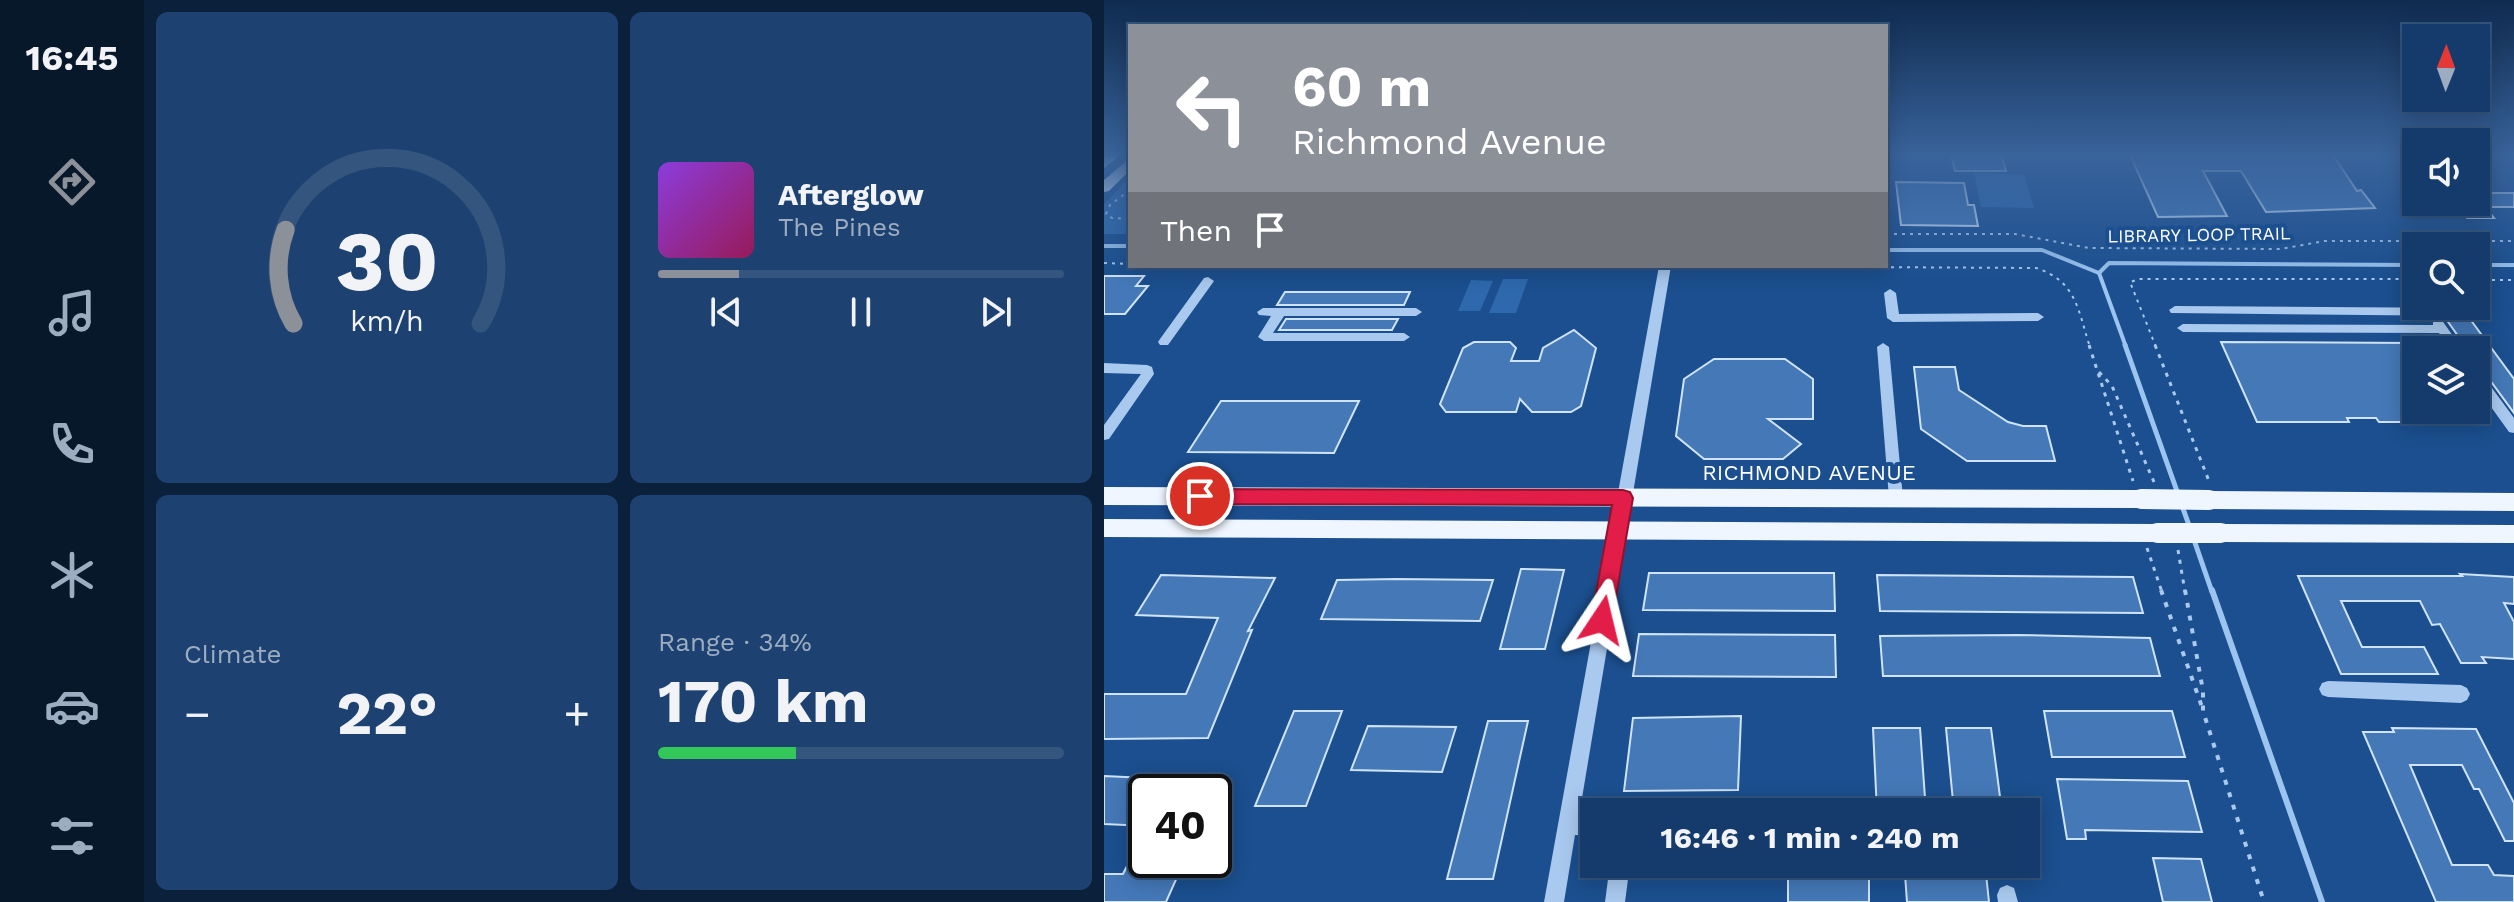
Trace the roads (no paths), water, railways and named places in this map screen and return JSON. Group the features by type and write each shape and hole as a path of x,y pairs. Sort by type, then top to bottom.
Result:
{"main road":[{"name":"RICHMOND AVENUE","path":"1104,496 1896,498 2148,491 2209,500 2514,502"},
{"path":"1329,529 1344,497"},
{"path":"1863,498 1865,532"},
{"path":"2344,500 2362,534"},
{"path":"1104,528 1865,532 2151,538 2221,533 2514,534"}],"street":[{"path":"1554,902 1665,268"},
{"path":"1164,342 1208,281"},
{"path":"1890,293 1893,318 2038,317"},
{"path":"2175,310 2402,309"},
{"path":"1263,312 1416,312"},
{"path":"1280,312 1264,337 1404,337"},
{"path":"2435,320 2446,336"},
{"path":"2183,328 2441,329"},
{"path":"1883,347 1896,498"},
{"path":"1104,368 1139,368 1147,370 1148,374 1104,435"},
{"path":"2490,395 2514,428"},
{"path":"2328,689 2461,694"},
{"path":"1567,825 1580,825"},
{"path":"1615,902 1618,878"}],"waterway":[{"path":"1104,246 1128,246"},
{"path":"1888,250 2042,250 2099,273"},
{"path":"2099,273 2109,263 2402,265"},
{"path":"2490,265 2514,265"},
{"path":"2099,273 2126,347"},
{"path":"2125,345 2178,494"},
{"path":"2181,503 2190,528"},
{"path":"2193,537 2212,592"},
{"path":"2212,590 2322,902"}]}
